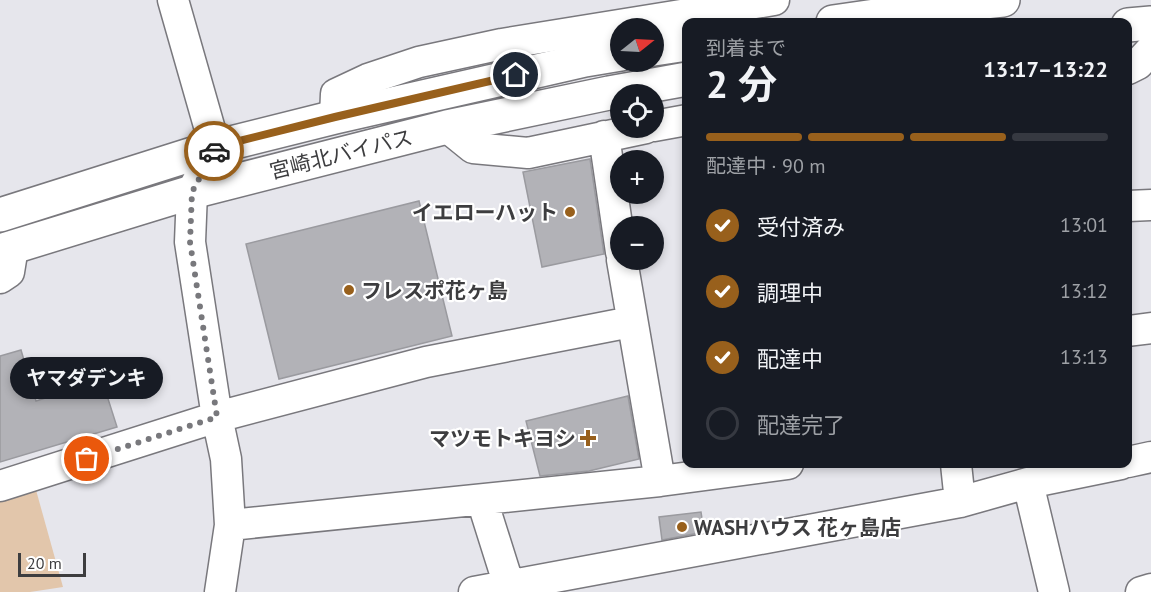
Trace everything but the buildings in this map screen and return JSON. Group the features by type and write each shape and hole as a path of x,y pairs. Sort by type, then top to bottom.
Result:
{"highway":[{"path":"861,18 1003,0"},
{"path":"1132,25 1151,23"},
{"path":"664,47 682,45"},
{"name":"宮崎北バイパス","path":"0,215 215,147 335,117 610,56"},
{"name":"宮崎北バイパス","path":"6,249 192,192 447,127 682,80"}],"street":[{"path":"173,0 215,147 192,192 190,242 217,417 226,459 230,525 220,592"},
{"path":"335,117 336,94 368,79 419,62 502,44 774,0"},
{"path":"1132,67 1151,50"},
{"path":"664,124 682,121"},
{"path":"447,127 473,148 528,153 610,135"},
{"path":"604,136 616,216"},
{"path":"1132,206 1151,205"},
{"path":"0,278 9,272 6,249"},
{"path":"623,270 660,482"},
{"path":"0,486 217,417 426,362 631,322"},
{"path":"1132,330 1151,328"},
{"path":"230,525 660,482 760,468"},
{"path":"956,468 960,502"},
{"path":"474,592 510,589 960,502 1028,483 1108,468"},
{"path":"1028,483 1054,592"},
{"path":"483,500 510,589"},
{"path":"1141,592 1151,589"}],"shaded area":[{"path":"36,490 63,587 30,592 0,592 0,502"}],"way so far":[{"path":"87,459 217,417 190,242 192,192 214,151"}],"place":[{"name":"イエローハット","path":"570,212"},
{"name":"フレスポ花ヶ島","path":"349,290"},
{"name":"マツモトキヨシ","path":"588,438"},
{"name":"ヤマダデンキ","path":"87,459"},
{"name":"WASHハウス 花ヶ島店","path":"682,527"}],"route":[{"path":"214,151 215,147 516,75"}]}
